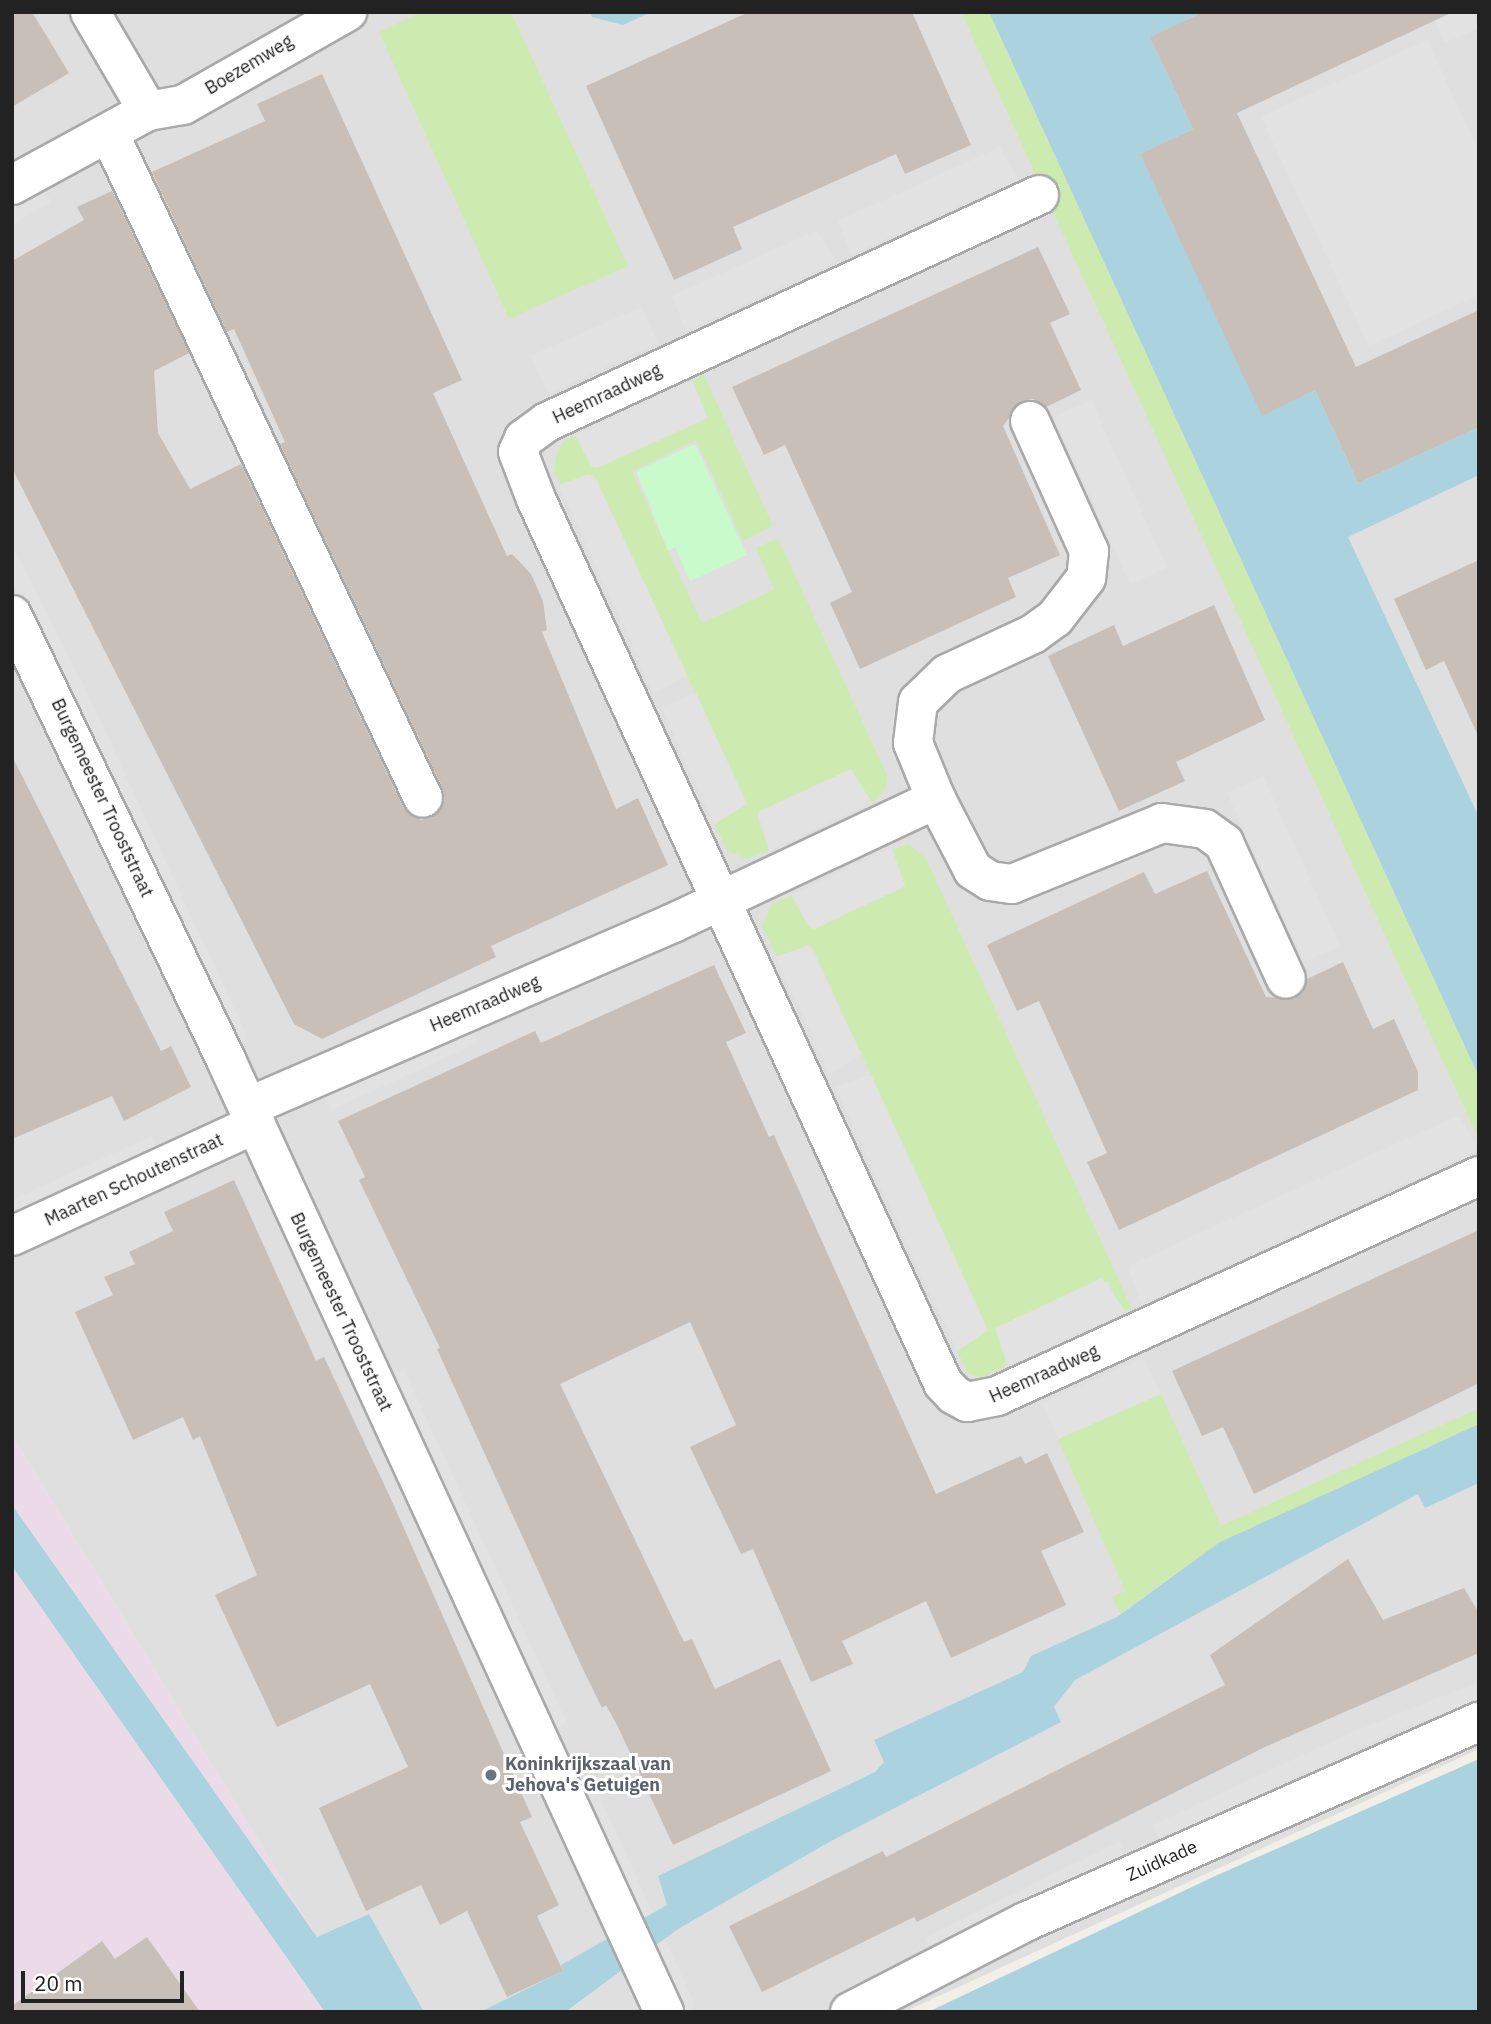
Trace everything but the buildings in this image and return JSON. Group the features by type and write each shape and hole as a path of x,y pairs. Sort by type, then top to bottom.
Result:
{"street":[{"path":"90,12 148,111"},
{"name":"Boezemweg","path":"12,185 148,111 183,104 347,12"},
{"path":"109,133 422,798"},
{"name":"Heemraadweg","path":"1039,195 547,422 524,439 518,452 943,1383 967,1402 997,1396 1479,1176"},
{"path":"1030,421 1089,551 1086,578 1055,618 1033,634 947,674 918,702 913,743 936,799 973,870 990,881 1012,884 1162,823 1205,829 1224,843 1286,979"},
{"name":"Burgemeester Trooststraat","path":"12,615 252,1116 664,2012"},
{"name":"Heemraadweg","path":"252,1116 936,799"},
{"name":"Maarten Schoutenstraat","path":"12,1236 252,1116"},
{"name":"Zuidkade","path":"850,2012 1025,1922 1479,1722"}],"shaded area":[{"path":"12,12 1479,12 1479,1749 904,2012 362,2012 12,1435"},
{"path":"1431,12 1474,12 1479,28 1445,43"},
{"path":"1427,40 1479,151 1479,295 1369,346 1261,117"},
{"path":"1000,147 1018,180 851,255 838,221"},
{"path":"43,187 51,202 12,225 12,206"},
{"path":"817,230 836,262 686,331 672,296"},
{"path":"641,307 658,343 548,394 530,356"},
{"path":"692,380 708,418 597,468 591,466 575,435"},
{"path":"1091,400 1167,568 1130,584 1054,417"},
{"path":"589,474 595,477 687,675 654,693 559,485"},
{"path":"12,545 85,688 246,1034 238,1054 12,582"},
{"path":"696,693 747,804 714,824 661,707"},
{"path":"851,769 872,803 769,851 758,812"},
{"path":"1263,776 1340,946 1304,962 1227,793"},
{"path":"892,848 905,886 814,929 809,927 791,895"},
{"path":"809,945 861,1053 830,1075 776,957"},
{"path":"472,1029 478,1043 331,1110 325,1097"},
{"path":"866,1076 872,1077 988,1330 957,1351 835,1087"},
{"path":"1454,1117 1460,1117 1478,1150 1142,1305 1129,1270 1132,1264"},
{"path":"151,1136 157,1150 12,1217 12,1200"},
{"path":"1102,1278 1126,1312 1008,1366 995,1328"},
{"path":"1144,1358 1161,1394 1058,1439 1042,1403"},
{"path":"404,1370 567,1723 550,1731 388,1377"},
{"path":"12,1435 362,2012 12,2012"},
{"path":"1479,1682 1479,1699 1404,1728 1160,1840 1153,1825 1350,1733"},
{"path":"589,1774 694,2002 690,2012 679,2012 574,1780"},
{"path":"1120,1841 1127,1857 933,1952 925,1938"}],"green space":[{"path":"421,12 511,12 628,266 509,319 379,32"},
{"path":"961,12 989,12 1479,1077 1479,1140"},
{"path":"703,373 773,526 743,541 696,440 632,471 668,551 702,623 774,590 756,548 778,538 887,775 886,788 874,802 869,802 851,769 761,811 757,816 770,850 747,859 728,851 714,824 747,804 594,475 562,487 554,471 557,451 566,439 577,435 594,468"},
{"path":"695,444 747,555 690,581 675,547 668,551 636,471"},
{"path":"908,844 926,858 1132,1309 1121,1311 1108,1281 995,1328 1008,1364 981,1378 968,1373 957,1351 988,1330 813,949 809,945 778,959 762,926 771,905 791,895 814,929 904,887 891,850"},
{"path":"1161,1394 1221,1526 1479,1408 1479,1424 1220,1542 1120,1614 1112,1597 1125,1591 1058,1439"}],"water":[{"path":"590,12 651,12 623,25 592,17"},
{"path":"989,12 1203,12 1150,37 1193,129 1140,154 1263,415 1315,390 1358,483 1479,427 1479,475 1348,537 1479,817 1479,1077"},
{"path":"1479,1424 1479,1483 1425,1508 1418,1494 1075,1680 1054,1707 1061,1722 831,1841 678,1929 565,2012 480,2012 563,1971 561,1965 667,1905 658,1876 875,1772 884,1762 874,1740 1023,1672 1031,1656 1117,1617 1220,1542"},
{"path":"12,1505 317,1937 369,1914 424,2012 325,2012 12,1566"},
{"path":"1479,1759 1479,2012 928,2012 1213,1877"}],"place":[{"name":"Koninkrijkszaal van Jehova's Getuigen","path":"491,1775"}]}
